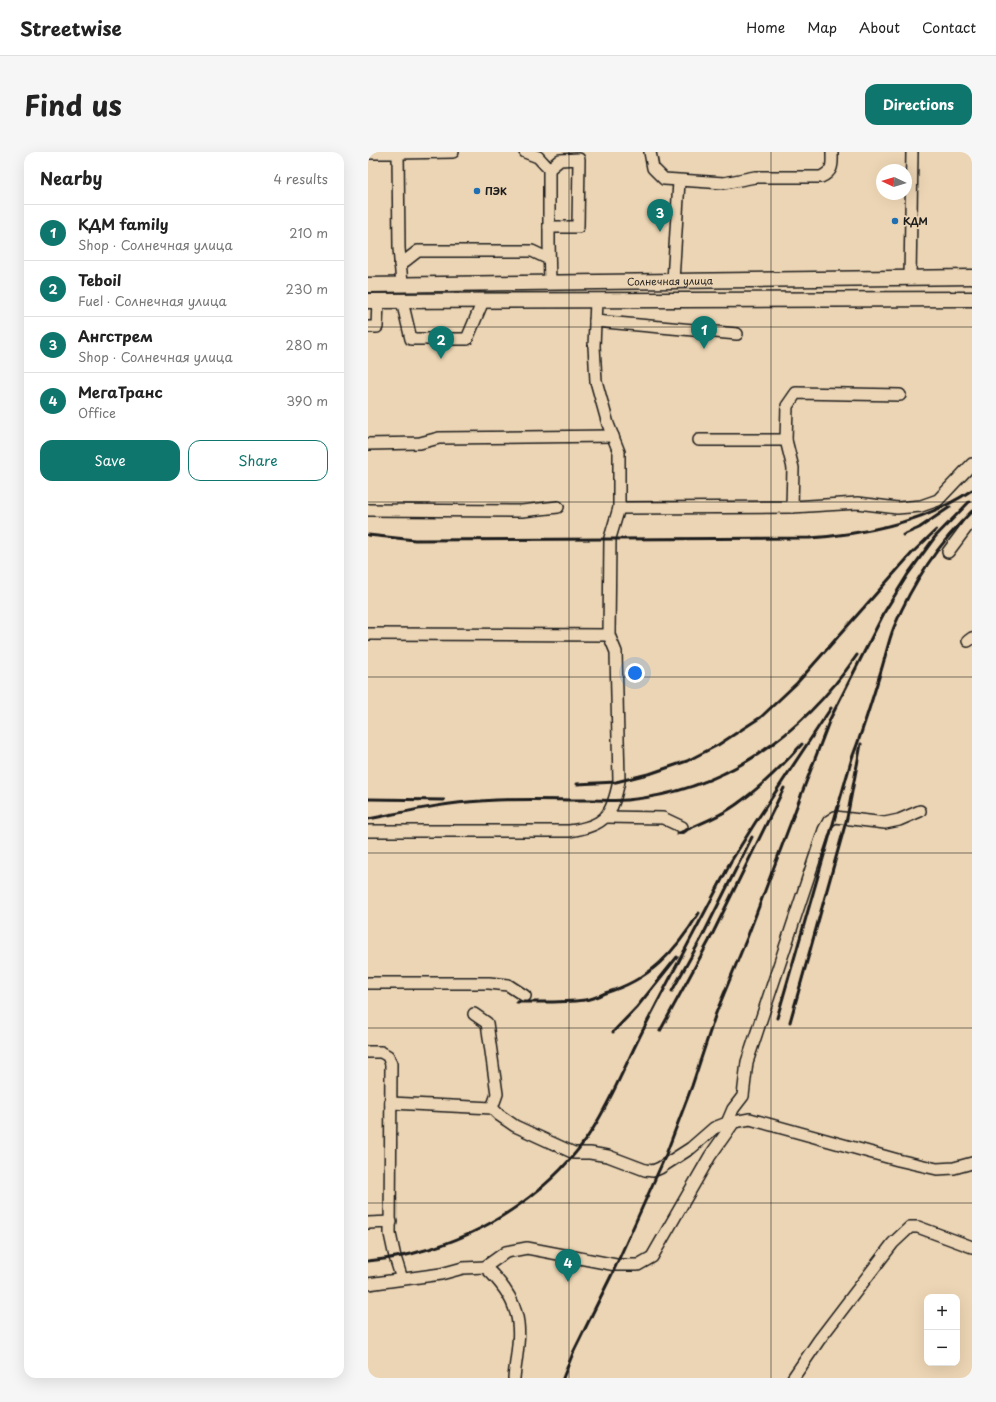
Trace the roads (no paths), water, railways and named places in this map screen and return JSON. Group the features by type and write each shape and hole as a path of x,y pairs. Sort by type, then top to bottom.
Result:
{"main road":[{"name":"Солнечная улица","path":"368,285 972,277"},
{"name":"Солнечная улица","path":"373,301 972,299"}],"street":[{"path":"368,153 453,152"},
{"path":"525,152 538,157 549,169 550,282"},
{"path":"650,152 653,168 664,179 724,183 755,176 821,177 828,174 832,167 832,152"},
{"path":"910,278 912,152"},
{"path":"398,153 399,248 402,284"},
{"path":"549,169 560,160 579,159 578,227 549,227"},
{"path":"673,281 679,181"},
{"path":"400,265 418,251 532,251 549,259"},
{"path":"368,327 377,327 373,301"},
{"path":"402,301 411,339 468,339 483,301"},
{"path":"596,301 594,346 596,381 619,452 619,508 610,538 610,635 616,652 619,781 615,800 606,817"},
{"path":"595,321 737,334"},
{"path":"792,507 793,468 786,440 787,406 796,393 900,395"},
{"path":"368,444 420,444 439,438 613,436"},
{"path":"699,440 786,440"},
{"path":"619,508 792,507 858,503 898,508 921,506 938,500 972,464"},
{"path":"368,510 522,511 558,507"},
{"path":"948,552 972,520"},
{"path":"368,634 610,635"},
{"path":"368,1284 441,1274 463,1268 485,1266 506,1252 527,1248 616,1265 638,1265 652,1257 731,1122 733,1109 743,1096 747,1062 824,830 829,821 835,817 885,823 899,820 920,811"},
{"path":"368,831 569,830 587,828 606,817 663,818 682,826"},
{"path":"368,983 489,983 508,985 525,996"},
{"path":"474,1014 487,1023 496,1094 492,1108"},
{"path":"368,1052 381,1052 388,1056 391,1064 390,1222 392,1242 402,1279"},
{"path":"391,1103 492,1108 515,1126 574,1153 590,1153 608,1156 645,1170 653,1171 691,1148 714,1128 731,1122 750,1119 898,1160 937,1169 954,1168 971,1163"},
{"path":"368,1223 390,1222"},
{"path":"793,1378 819,1340 893,1243 910,1226 918,1227 972,1247"},
{"path":"485,1266 504,1288 516,1313 518,1334 514,1378"}],"railway":[{"path":"368,535 415,540 810,538 852,533 915,518 954,501 972,490"},
{"path":"882,616 908,574 935,537 969,502"},
{"path":"903,535 919,528 950,507"},
{"path":"777,1018 852,758 867,716 894,627 909,595 927,565 948,537 972,511"},
{"path":"577,784 616,782 652,773 687,761 718,745 761,717 797,683 913,552 936,530"},
{"path":"563,1378 573,1353 613,1272 665,1157 692,1086 716,1013 747,938 830,719 884,613"},
{"path":"368,819 467,802 522,799 627,800 663,794 697,785 728,771 758,754 786,734 812,710 835,684 857,655"},
{"path":"728,866 831,708"},
{"path":"677,834 734,806 781,767 802,744"},
{"path":"790,1022 847,818 861,744"},
{"path":"660,1031 709,941 784,788"},
{"path":"368,799 444,800"},
{"path":"672,991 702,937 752,837"},
{"path":"368,1261 412,1254 444,1244 470,1233 494,1221 518,1206 540,1189 560,1170 578,1149 601,1116 634,1047 731,862"},
{"path":"517,1002 588,1000 621,987 635,980 660,963 681,940 699,913"},
{"path":"613,1032 637,1007 677,957"}],"place":[{"name":"ПЭК","path":"477,191"},
{"name":"КДМ","path":"895,221"},
{"name":"Ангстрем","path":"660,232"},
{"name":"КДМ family","path":"704,349"},
{"name":"Teboil","path":"441,359"},
{"name":"МегаТранс","path":"568,1282"}]}
